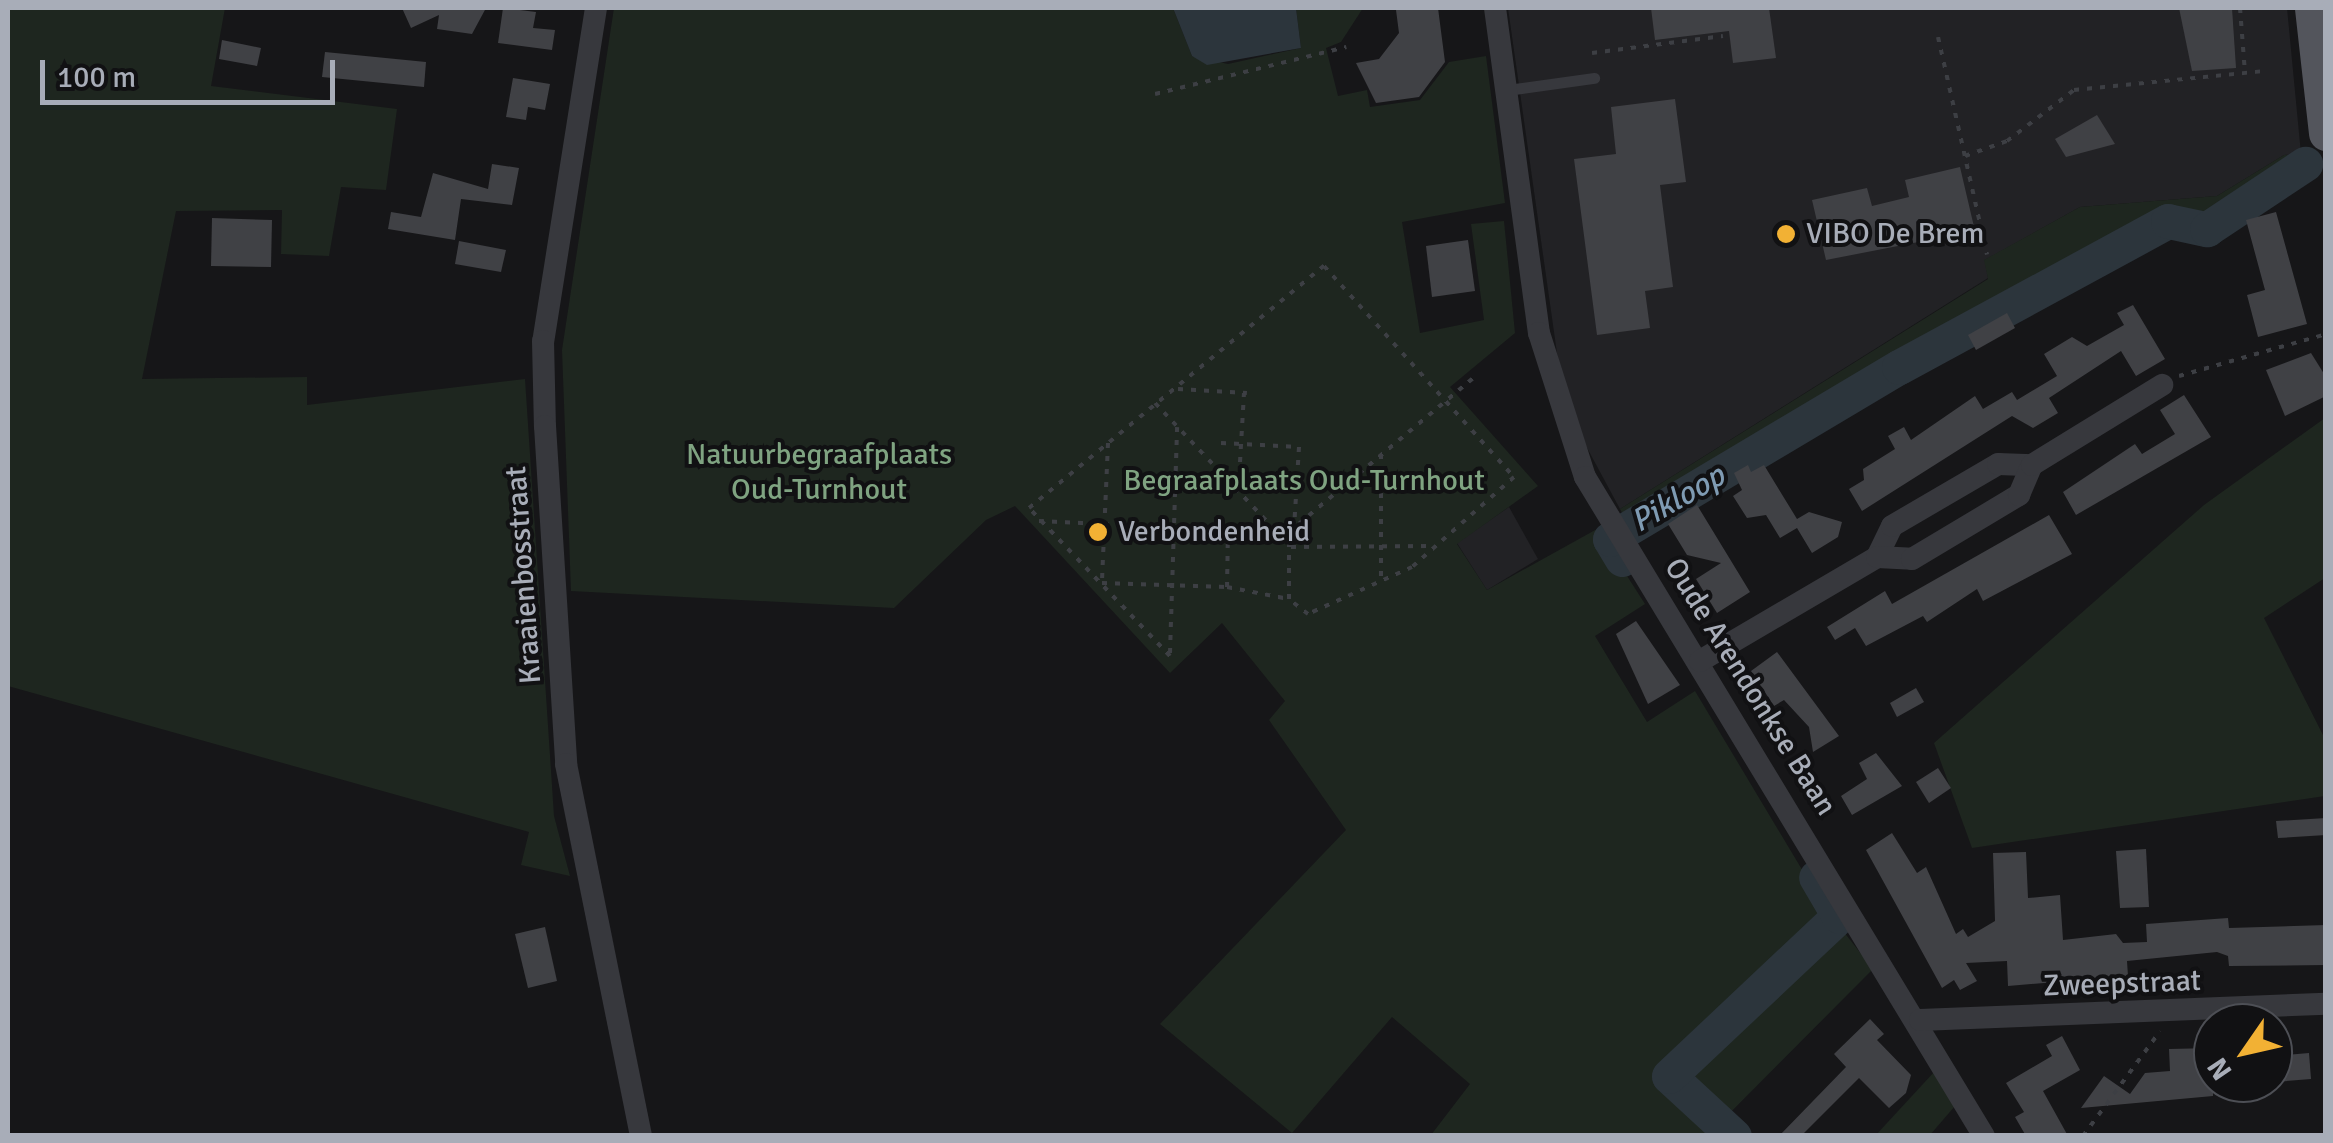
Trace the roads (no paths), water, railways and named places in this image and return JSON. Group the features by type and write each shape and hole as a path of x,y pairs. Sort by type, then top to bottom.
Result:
{"main road":[{"path":"2312,8 2326,133"}],"street":[{"name":"Kraaienbosstraat","path":"596,8 542,340 545,426 566,764 641,1136"},
{"name":"Oude Arendonkse Baan","path":"1496,8 1539,333 1557,406 1611,523 1700,660 1920,1020 1984,1136"},
{"path":"1877,557 1892,526 1998,464 2032,465 2162,386"},
{"path":"1700,660 1877,557 1912,559 2019,495 2032,465"},
{"name":"Zweepstraat","path":"1920,1020 2175,1013 2326,1004"}],"lane":[{"path":"1507,90 1594,78"}],"waterway":[{"name":"Pikloop","path":"1622,559 1610,539 1899,367 2168,221 2207,229 2305,164"},
{"name":"Pikloop","path":"1734,1136 1669,1076 1839,916 1816,877"}],"place":[{"name":"VIBO De Brem","path":"1786,234"},
{"name":"Verbondenheid","path":"1098,532"}],"park label":[{"name":"Natuurbegraafplaats Oud-Turnhout","path":"819,472"},
{"name":"Begraafplaats Oud-Turnhout","path":"1304,481"}]}
